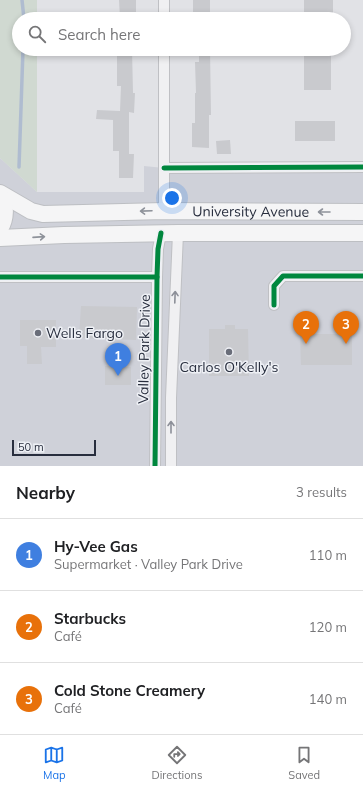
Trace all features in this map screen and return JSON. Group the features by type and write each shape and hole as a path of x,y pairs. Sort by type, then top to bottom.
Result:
{"main road":[{"name":"University Avenue","path":"0,194 31,211 43,214 164,211 363,213"},
{"path":"0,194 5,207 5,216 3,225 0,229"},
{"path":"161,233 185,223 241,223 269,212"},
{"path":"270,233 305,224 354,223 363,213"},
{"name":"University Avenue","path":"0,238 161,233 363,233"}],"street":[{"path":"164,0 164,12"},
{"path":"164,56 164,211"},
{"path":"164,168 363,166"},
{"name":"Valley Park Drive","path":"155,466 157,277 158,249 161,233"},
{"name":"Valley Park Drive","path":"171,466 171,398 178,233"},
{"path":"274,305 274,286 283,276 363,276"},
{"path":"0,278 157,277"}],"shaded area":[{"path":"0,0 37,0 37,12 12,12 12,56 37,56 37,192 0,158"},
{"path":"0,158 37,192 144,192 144,166 164,168 363,167 363,466 0,466"}],"building":[{"path":"119,0 136,0 136,12 120,12"},
{"path":"193,0 210,0 210,12 193,12"},
{"path":"304,0 333,0 333,12 304,12"},
{"path":"117,56 132,56 133,93 135,93 134,113 129,112 129,154 134,154 133,178 119,178 119,151 113,151 113,120 96,119 97,110 120,111 121,86 117,86"},
{"path":"199,56 210,56 211,115 209,115 209,148 192,147 192,123 195,123 195,62 199,62"},
{"path":"304,56 331,56 331,90 304,90"},
{"path":"295,121 335,121 335,141 295,141"},
{"path":"230,140 231,154 217,154 216,141"},
{"path":"81,306 137,307 136,340 79,338"},
{"name":"Wells Fargo","path":"20,320 56,320 56,347 41,347 42,364 27,364 27,346 20,346"},
{"name":"Carlos O'Kelly's","path":"225,325 235,325 235,329 248,329 249,376 209,376 209,329 225,329"},
{"path":"300,334 352,334 352,365 301,365"},
{"path":"105,366 131,367 131,385 105,385"}],"waterway":[{"path":"22,0 23,12"},
{"path":"19,167 23,56"}],"cycle path":[{"path":"164,168 363,167"},
{"path":"155,466 157,277 158,249 161,233"},
{"path":"274,305 274,286 283,276 363,276"},
{"path":"0,277 157,277"}],"place":[{"name":"Wells Fargo","path":"38,333"},
{"name":"Starbucks","path":"306,344"},
{"name":"Cold Stone Creamery","path":"346,344"},
{"name":"Carlos O'Kelly's","path":"229,352"},
{"name":"Hy-Vee Gas","path":"118,376"}]}
